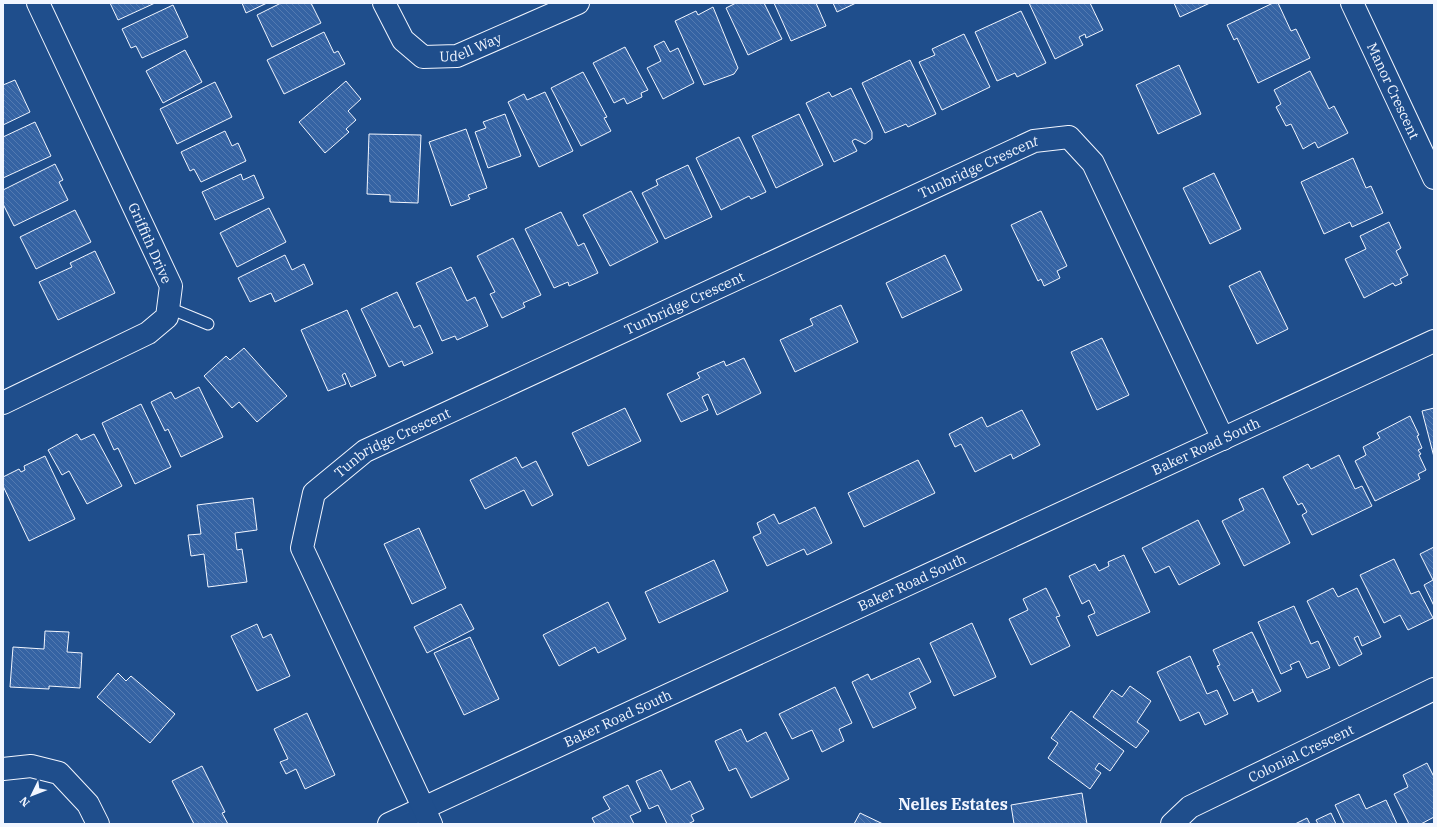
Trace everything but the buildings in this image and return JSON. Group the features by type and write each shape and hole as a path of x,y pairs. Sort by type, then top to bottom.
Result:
{"street":[{"name":"Griffith Drive","path":"3,403 148,333 168,317 171,286 38,3"},
{"name":"Udell Way","path":"384,3 403,40 423,57 457,56 578,3"},
{"name":"Manor Crescent","path":"1352,3 1434,178"},
{"name":"Tunbridge Crescent","path":"427,816 302,548 314,493 365,451 1034,141 1069,137 1093,163 1222,439"},
{"name":"Baker Road South","path":"389,824 427,816 1222,439 1434,341"},
{"name":"Colonial Crescent","path":"1172,824 1190,807 1434,688"},
{"path":"3,769 31,766 59,773 88,804 98,824"}],"lane":[{"path":"169,308 208,324"}],"district":[{"name":"Nelles Estates","path":"953,804"}]}
